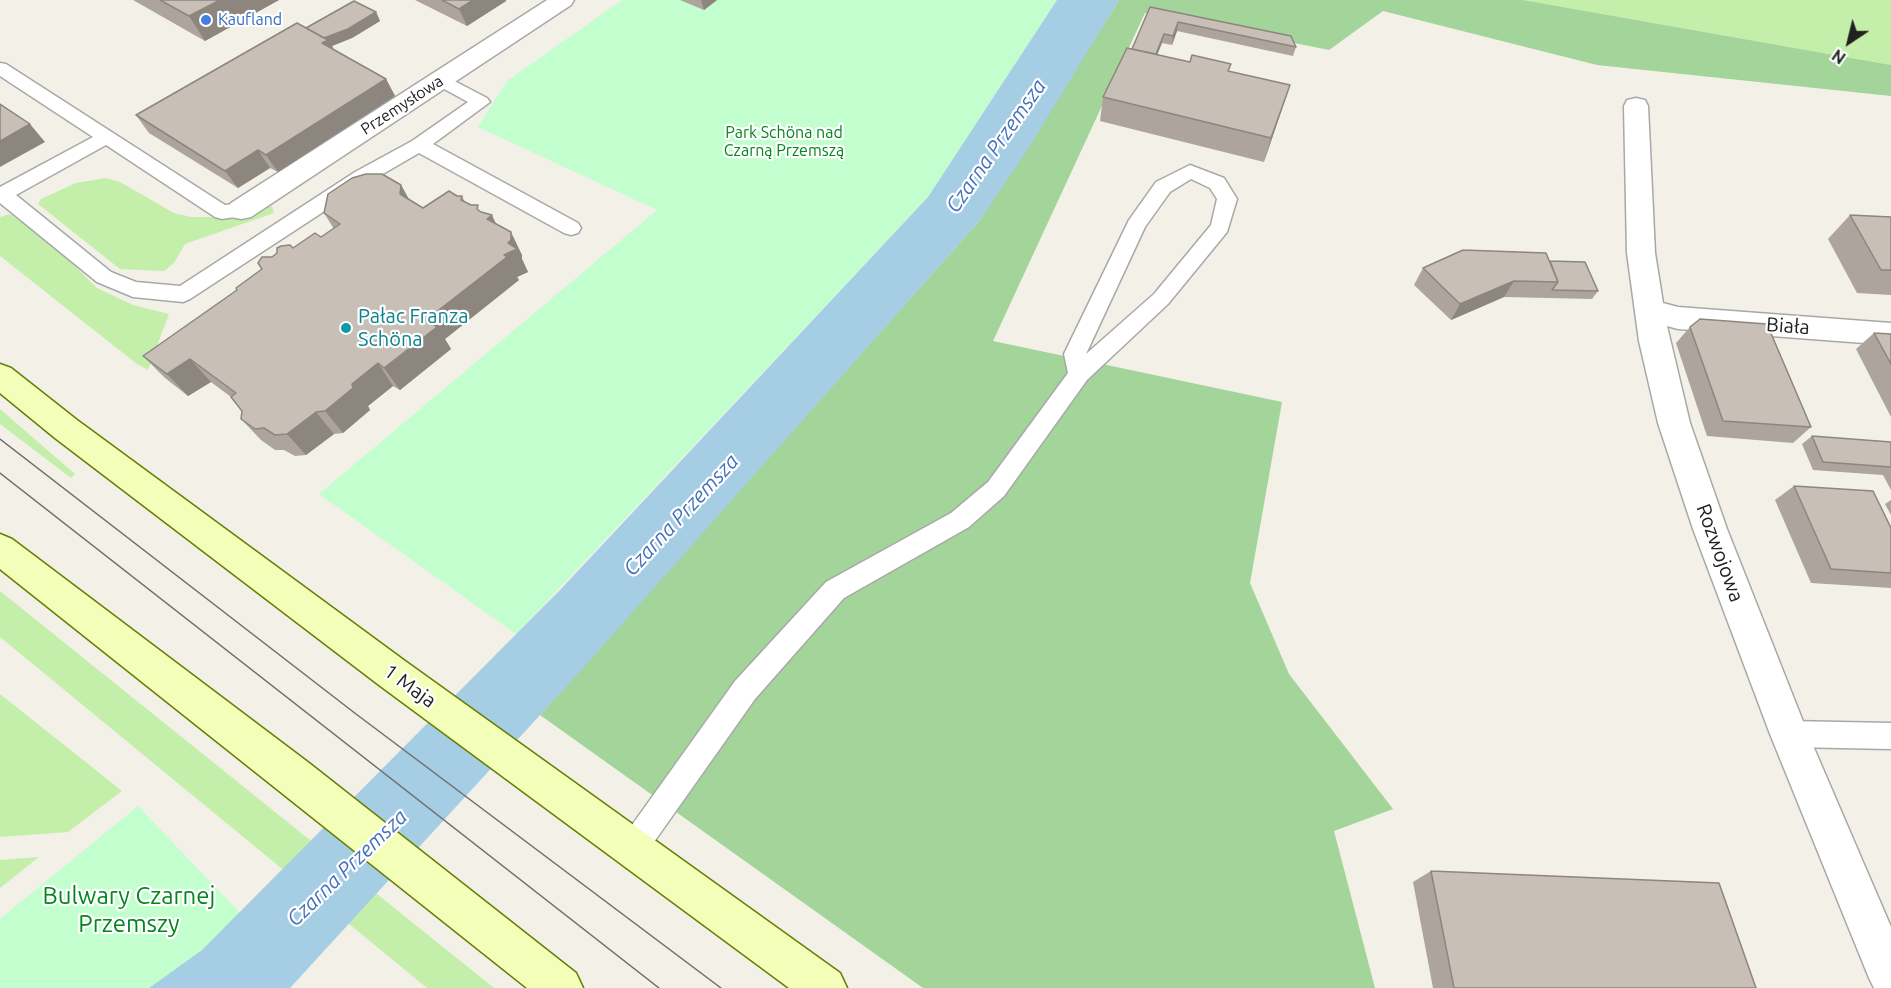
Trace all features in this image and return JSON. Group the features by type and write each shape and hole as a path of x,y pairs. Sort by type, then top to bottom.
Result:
{"main road":[{"name":"1 Maja","path":"0,376 66,429 392,673 825,988"},
{"path":"0,549 295,777 561,988"}],"street":[{"name":"Przemysłowa","path":"241,210 563,0"},
{"name":"Rozwojowa","path":"1636,106 1641,253 1649,311 1674,423 1710,529 1789,734 1891,978"},
{"name":"Biała","path":"1649,311 1678,318 1891,334"}],"lane":[{"path":"0,68 222,212 241,210"},
{"path":"105,138 1,194 104,277 134,289 183,294 362,177 419,145 481,102 441,80"},
{"path":"419,145 571,228"},
{"path":"632,849 745,690 835,590 960,520 996,489 1079,374 1161,299 1220,227 1227,199 1217,183 1190,171 1163,187 1136,225 1075,354 1079,374"},
{"path":"1789,734 1891,736"}],"green space":[{"name":"Park Schöna nad Czarną Przemszą","path":"622,0 1057,0 928,197 516,634 319,494 657,210 478,127 507,81"},
{"path":"1119,0 1523,0 1891,65 1891,96 1597,65 1383,11 1329,50 1145,13 993,341 1282,402 1250,583 1289,674 1393,809 1334,831 1375,988 923,988 540,715 980,220"},
{"path":"1523,0 1891,0 1891,65"},
{"path":"106,178 120,182 174,213 191,217 233,217 272,206 274,213 185,244 174,263 164,271 120,269 38,204 41,199 76,183"},
{"path":"10,214 58,249 97,288 133,305 169,314 148,370 137,364 0,256 0,217"},
{"path":"0,409 75,474 71,478 0,424"},
{"path":"0,591 494,988 427,988 0,637"},
{"path":"0,694 122,791 68,832 0,837"},
{"name":"Bulwary Czarnej Przemszy","path":"138,806 240,913 202,950 149,988 0,988 0,919"},
{"path":"39,857 0,888 0,860"}],"water":[{"name":"Czarna Przemsza","path":"1057,0 1119,0 1028,149 980,220 584,667 290,988 149,988 202,950 561,589 928,197"}],"building":[{"path":"160,0 220,0 189,16"},
{"path":"442,0 473,0 459,9"},
{"path":"354,1 376,12 348,29 324,38 306,28"},
{"path":"1150,7 1291,36 1296,47 1178,22 1173,36 1164,34 1156,54 1132,49"},
{"path":"297,23 328,40 322,43 386,79 266,155 258,150 225,171 136,115"},
{"path":"1127,48 1190,62 1192,55 1231,64 1228,71 1290,85 1271,138 1103,97"},
{"path":"0,104 30,124 0,141"},
{"name":"Pałac Franza Schöna","path":"366,174 382,174 401,185 400,194 423,208 449,191 462,196 461,200 471,205 478,205 477,209 481,212 492,215 487,219 511,232 511,240 508,243 517,249 504,255 507,257 426,320 437,327 384,368 378,363 352,384 353,388 325,411 316,412 287,434 275,435 264,428 255,429 241,419 242,411 231,397 236,393 190,359 167,374 143,356 237,290 236,288 262,269 258,263 262,257 272,257 277,253 277,248 281,246 290,245 293,248 315,233 321,237 340,224 324,213 328,194 352,178"},
{"path":"1850,215 1891,217 1891,270 1881,270"},
{"path":"1463,250 1546,253 1558,282 1514,281 1460,304 1423,268"},
{"path":"1550,261 1585,262 1598,291 1552,290 1558,282"},
{"path":"1700,319 1767,324 1811,427 1723,421 1690,327"},
{"path":"1874,333 1891,334 1891,364"},
{"path":"1812,436 1891,442 1891,467 1823,462"},
{"path":"1794,486 1873,491 1891,528 1891,573 1831,569"},
{"path":"1431,871 1719,883 1756,988 1454,988"}],"tram line":[{"path":"0,439 356,714 721,988"},
{"path":"0,473 659,988"}],"place":[{"name":"Kaufland","path":"206,20"},
{"name":"Pałac Franza Schöna","path":"346,328"}]}
